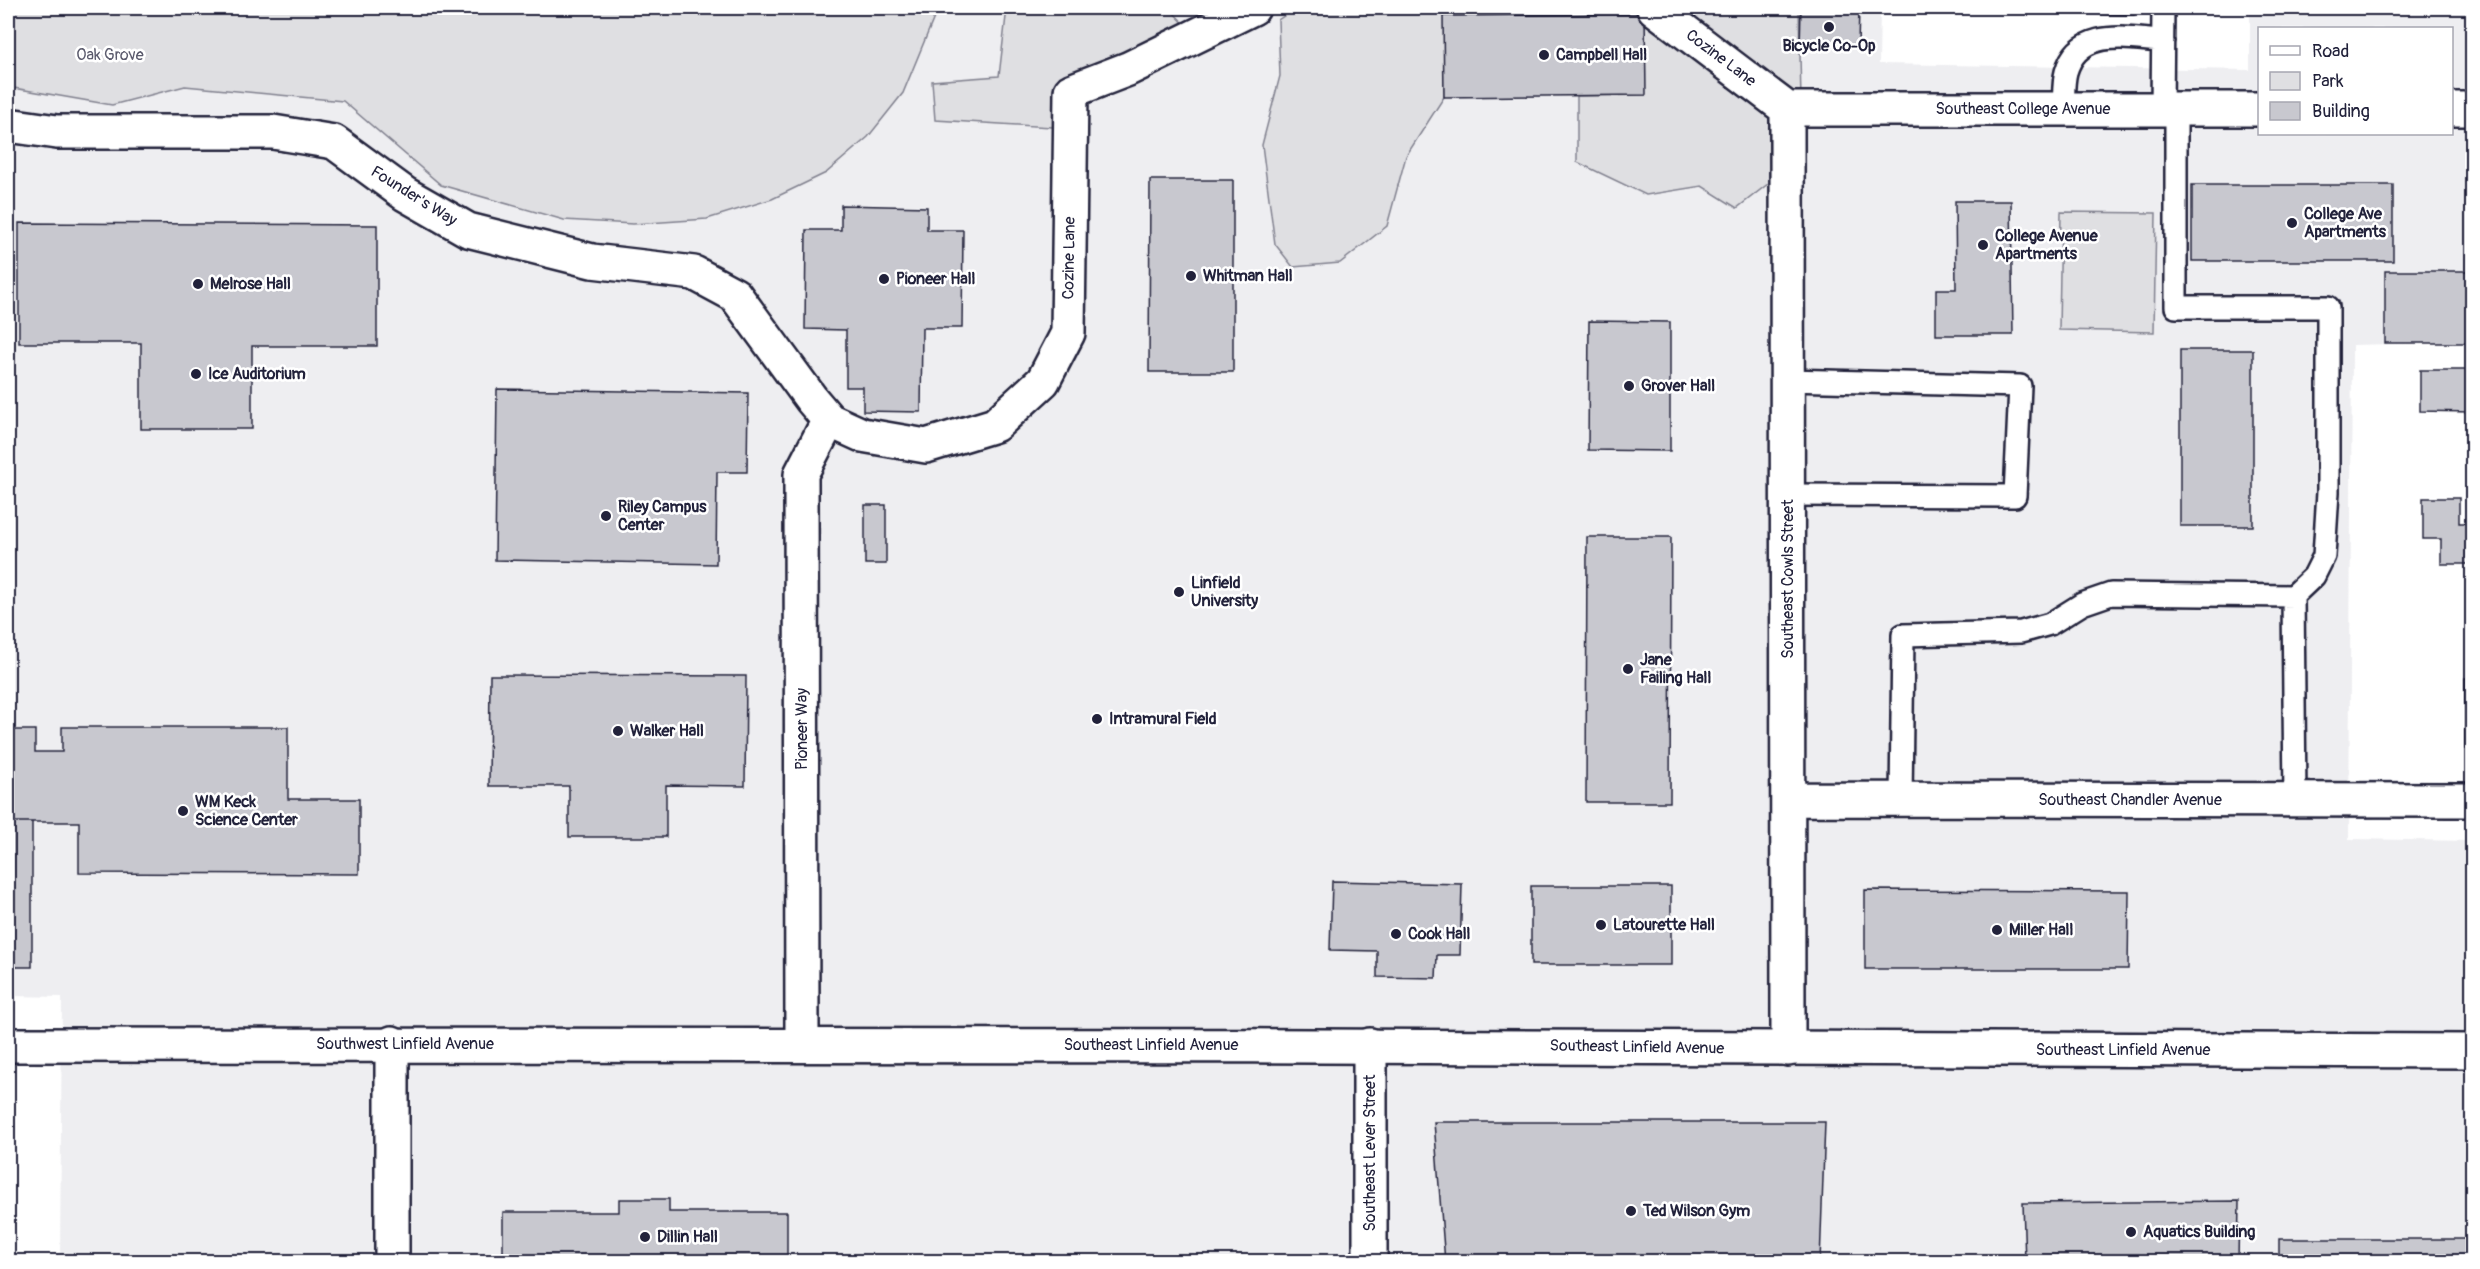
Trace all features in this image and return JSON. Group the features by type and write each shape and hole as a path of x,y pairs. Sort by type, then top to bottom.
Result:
{"street":[{"name":"Cozine Lane","path":"829,420 862,435 926,446 995,425 1043,381 1068,333 1071,91 1128,69 1253,8"},
{"name":"Cozine Lane","path":"1654,8 1787,110"},
{"name":"Southeast College Avenue","path":"1787,110 2258,110"},
{"name":"Southeast Cowls Street","path":"1787,110 1788,1048"},
{"path":"2453,110 2472,110"},
{"name":"Founder's Way","path":"8,125 57,132 273,132 334,142 405,194 468,230 592,261 694,273 735,295 829,420"},
{"name":"Pioneer Way","path":"802,1045 801,474 829,420"},
{"name":"Southeast Chandler Avenue","path":"1788,799 2472,800"},
{"path":"392,1043 392,1262"},
{"name":"Southwest Linfield Avenue","path":"8,1045 392,1043 802,1045"},
{"name":"Southeast Linfield Avenue","path":"802,1045 1370,1045 2472,1051"},
{"name":"Southeast Lever Street","path":"1370,1045 1370,1262"}],"lane":[{"path":"1901,800 1903,635 2021,632 2050,624 2082,604 2111,594 2293,596 2314,576 2324,556 2328,492 2328,307 2176,307 2163,8"},
{"path":"2063,110 2066,73 2074,52 2086,43 2107,38 2163,41"},
{"path":"1787,380 2020,386 2015,496 1788,495"},
{"path":"2293,596 2295,800"}],"shaded area":[{"name":"Linfield University","path":"8,8 1880,8 1879,64 2250,70 2250,8 2472,8 2472,342 2352,345 2349,839 2472,841 2472,1261 60,1261 62,997 8,996"}],"green space":[{"name":"Oak Grove","path":"8,8 938,8 903,93 868,137 826,173 772,199 707,219 633,224 564,220 441,185 343,101 185,86 112,105 8,87"},
{"path":"1007,8 1169,8 1196,36 1071,91 1052,127 935,120 932,81 999,76"},
{"path":"1296,8 1799,8 1801,101 1769,183 1737,208 1702,186 1646,195 1577,162 1577,96 1645,95 1644,14 1444,16 1444,97 1406,156 1387,226 1340,263 1293,267 1275,244 1262,145 1280,76 1278,20"},
{"path":"2061,212 2156,213 2154,332 2059,330"}],"building":[{"name":"Bicycle Co-Op","path":"1801,8 1859,8 1858,46 1800,46"},
{"path":"2073,8 2134,8 2134,15 2073,14"},
{"name":"Campbell Hall","path":"1645,14 1646,95 1444,97 1443,16"},
{"name":"Whitman Hall","path":"1150,180 1233,180 1233,372 1149,372"},
{"name":"College Ave Apartments","path":"2192,185 2393,185 2393,261 2192,261"},
{"name":"College Avenue Apartments","path":"1955,201 2011,201 2013,335 1936,335 1936,289 1956,289"},
{"name":"Pioneer Hall","path":"841,205 927,207 927,230 963,230 962,328 922,328 921,412 863,411 863,387 846,387 846,330 805,329 806,230 841,230"},
{"name":"Melrose Hall","path":"19,223 377,225 377,346 252,346 252,429 141,429 141,343 19,343"},
{"name":"College Ave Apartments","path":"2385,271 2472,271 2472,343 2385,343"},
{"name":"Grover Hall","path":"1589,321 1670,322 1670,451 1588,450"},
{"path":"2180,350 2253,350 2253,526 2180,526"},
{"path":"2420,370 2472,370 2472,412 2420,411"},
{"name":"Riley Campus Center","path":"497,389 748,393 747,472 717,472 716,564 495,560"},
{"path":"2423,498 2459,498 2459,523 2472,523 2472,564 2441,564 2441,539 2423,539"},
{"path":"865,505 886,505 886,564 865,564"},
{"name":"Jane Failing Hall","path":"1587,537 1671,537 1670,802 1586,802"},
{"name":"Walker Hall","path":"490,675 746,676 745,786 666,785 666,837 569,837 569,786 489,786"},
{"path":"2465,678 2472,678 2472,749 2465,749"},
{"name":"WM Keck Science Center","path":"62,727 288,727 288,799 359,799 359,874 79,873 79,822 8,822 8,730 35,730 35,752 62,752"},
{"path":"8,822 32,822 32,967 8,967"},
{"name":"Cook Hall","path":"1332,881 1462,884 1460,955 1437,955 1436,978 1377,977 1377,951 1330,950"},
{"name":"Latourette Hall","path":"1531,886 1671,886 1671,965 1531,965"},
{"name":"Miller Hall","path":"1865,890 2129,891 2128,969 1865,969"},
{"name":"Ted Wilson Gym","path":"1434,1122 1825,1122 1820,1262 1445,1262"},
{"name":"Dillin Hall","path":"619,1199 669,1199 669,1212 787,1212 787,1262 503,1262 503,1212 619,1212"},
{"name":"Aquatics Building","path":"2239,1201 2238,1262 2025,1262 2023,1203"},
{"path":"2279,1239 2472,1239 2472,1262 2279,1262"}],"place":[{"name":"Bicycle Co-Op","path":"1829,27"},
{"name":"Campbell Hall","path":"1544,55"},
{"name":"College Ave Apartments","path":"2292,223"},
{"name":"College Avenue Apartments","path":"1983,245"},
{"name":"Whitman Hall","path":"1191,276"},
{"name":"Pioneer Hall","path":"884,279"},
{"name":"Melrose Hall","path":"198,284"},
{"name":"Ice Auditorium","path":"196,374"},
{"name":"Grover Hall","path":"1629,386"},
{"name":"Riley Campus Center","path":"606,516"},
{"name":"Linfield University","path":"1179,592"},
{"name":"Jane Failing Hall","path":"1628,669"},
{"name":"Intramural Field","path":"1097,719"},
{"name":"Walker Hall","path":"618,731"},
{"name":"WM Keck Science Center","path":"183,811"},
{"name":"Latourette Hall","path":"1601,925"},
{"name":"Miller Hall","path":"1997,930"},
{"name":"Cook Hall","path":"1396,934"},
{"name":"Ted Wilson Gym","path":"1631,1211"},
{"name":"Aquatics Building","path":"2131,1232"},
{"name":"Dillin Hall","path":"645,1237"}]}
